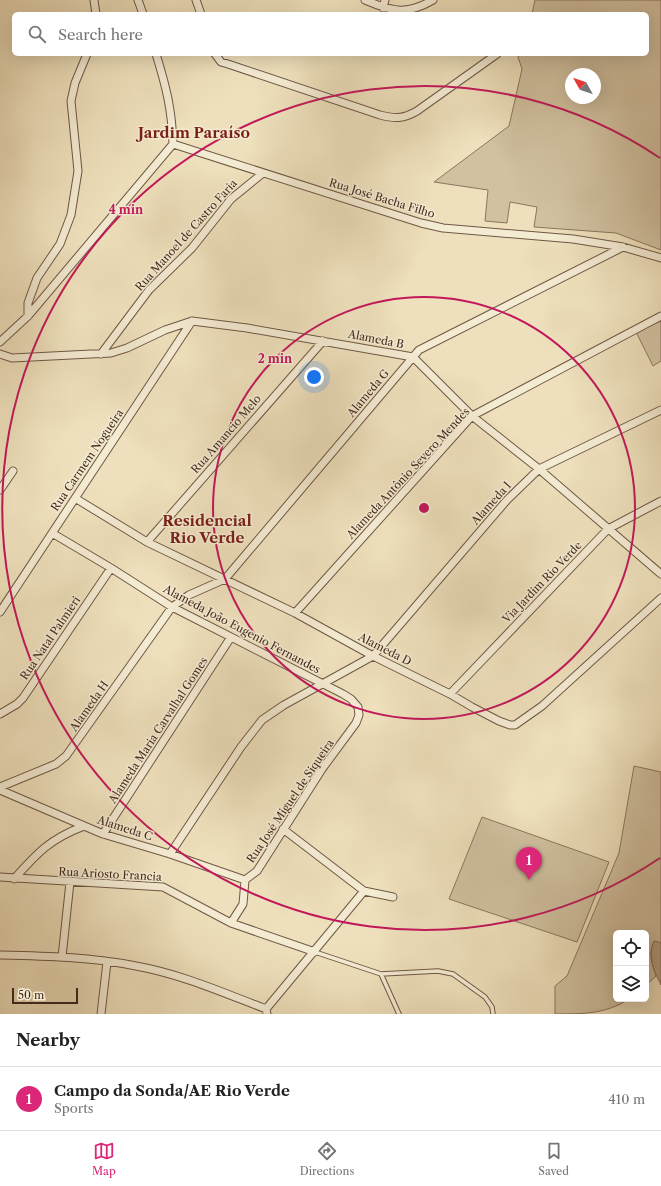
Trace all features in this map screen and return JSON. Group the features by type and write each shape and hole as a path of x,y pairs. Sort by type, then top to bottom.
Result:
{"street":[{"path":"94,0 96,12"},
{"path":"138,0 142,12"},
{"path":"196,0 200,12"},
{"path":"365,0 383,8 408,11 419,8 434,0"},
{"path":"383,8 385,0"},
{"path":"28,316 28,303 37,278 60,244 71,215 78,171 71,101 75,83 87,56"},
{"path":"0,342 28,316 173,144 172,116 167,88 157,56"},
{"path":"216,56 221,62 380,115 401,119 417,111 494,56"},
{"name":"Rua José Bacha Filho","path":"173,144 373,209 435,226 573,239 623,247 661,258"},
{"name":"Rua Manoel de Castro Faria","path":"101,354 149,290 195,245 232,198 263,172"},
{"name":"Alameda G","path":"172,607 189,596 225,579 413,358 417,351 623,247"},
{"name":"Alameda Antônio Severo Mendes","path":"295,613 472,416 661,316"},
{"path":"0,354 12,358 116,352 165,330 192,321"},
{"name":"Alameda B","path":"192,321 323,340 413,358 472,416 539,469 661,574"},
{"name":"Rua Carmem Nogueira","path":"0,612 192,321"},
{"name":"Rua Amancio Melo","path":"146,542 323,340"},
{"name":"Alameda I","path":"373,656 507,500 539,469 661,410"},
{"path":"0,490 14,471"},
{"name":"Alameda D","path":"75,498 146,542 295,613 373,656 450,694 472,707 512,725 521,722 542,706 661,598"},
{"name":"Via Jardim Rio Verde","path":"450,694 608,529 661,501"},
{"name":"Alameda João Eugenio Fernandes","path":"52,533 172,607 343,694"},
{"name":"Rua Natal Palmieri","path":"0,714 17,704 23,698 111,568"},
{"name":"Alameda H","path":"0,787 56,764 66,756 172,607"},
{"name":"Alameda Maria Carvalhal Gomes","path":"103,834 231,638"},
{"path":"170,854 257,725 284,704 373,656"},
{"name":"Rua José Miguel de Siqueira","path":"245,880 257,871 322,769 356,722 359,715 358,707 351,699 343,694"},
{"name":"Alameda C","path":"0,790 103,834 170,854 245,880"},
{"path":"14,879 38,852 52,841 84,826"},
{"path":"283,829 364,891 393,897"},
{"name":"Rua Ariosto Francia","path":"0,877 163,887 231,924 315,952"},
{"path":"231,924 243,904 245,880"},
{"path":"62,957 70,882"},
{"path":"0,955 62,957 150,969 267,1011 364,891"},
{"path":"101,1014 107,962"}],"lane":[{"name":"Rua Ariosto Francia","path":"315,952 381,974"},
{"path":"399,1014 381,974 438,971 453,974 485,997 492,1008 493,1014"}],"shaded area":[{"path":"535,0 661,0 661,250 616,233 534,227 537,207 510,202 507,223 485,221 488,190 434,182 509,126 522,69 518,56 649,56 649,12 532,12"},
{"path":"661,321 661,361 653,366 636,332"},
{"path":"634,766 661,772 661,943 654,941 651,950 652,963 656,976 649,982 649,930 613,930 613,1002 624,1002 612,1008 594,1012 555,1014 555,986 567,976 619,853"},
{"path":"482,817 609,862 577,942 449,899"},
{"path":"654,941 661,943 661,985 651,958"}],"place":[{"name":"Campo da Sonda/AE Rio Verde","path":"529,880"}],"district":[{"name":"Jardim Paraíso","path":"194,132"},
{"name":"Residencial Rio Verde","path":"207,528"}]}
